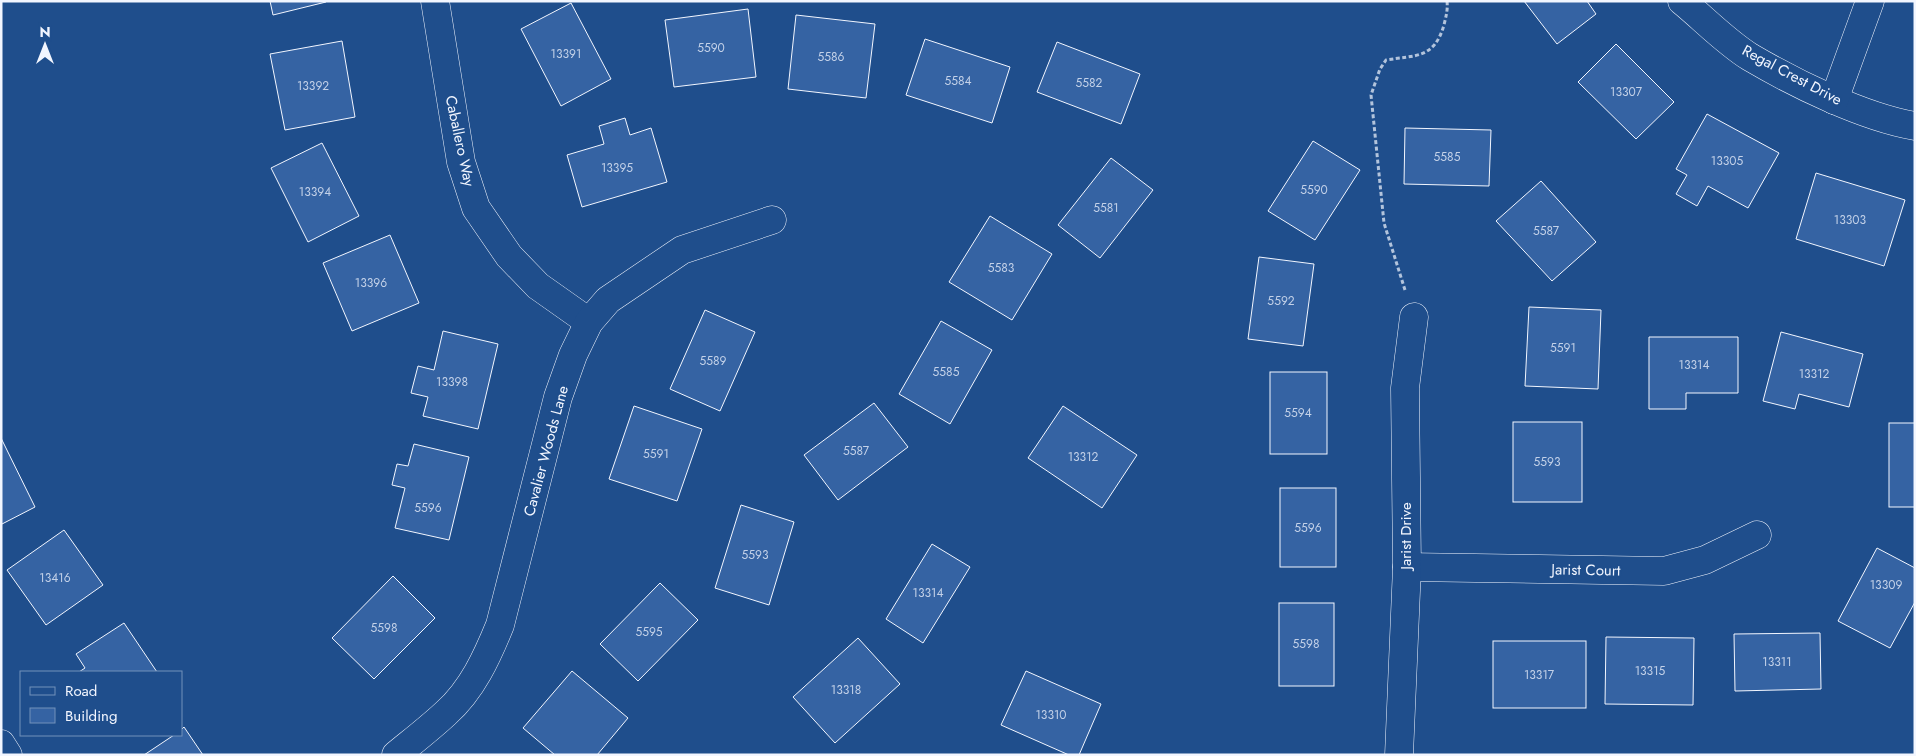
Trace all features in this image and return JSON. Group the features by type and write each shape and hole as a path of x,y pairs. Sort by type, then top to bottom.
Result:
{"street":[{"name":"Caballero Way","path":"435,1 461,162 476,208 509,256 538,286 589,322"},
{"name":"Regal Crest Drive","path":"1682,1 1749,56 1834,100 1899,123 1915,126"},
{"path":"1834,100 1870,1"},
{"name":"Cavalier Woods Lane","path":"396,755 448,712 473,681 490,652 500,625 558,398 573,355 589,322 608,300 682,250 772,220"},
{"name":"Jarist Drive","path":"1399,755 1407,567 1405,388 1414,317"},
{"name":"Jarist Court","path":"1407,567 1664,571 1705,560 1757,535"},
{"path":"1,744 8,755"}],"path":[{"path":"1414,317 1384,223 1371,95 1380,69 1386,60 1419,56 1431,50 1440,37 1448,9 1447,1"}],"building":[{"path":"270,1 325,1 326,2 273,15"},
{"path":"1524,1 1587,1 1596,14 1557,44"},
{"path":"571,3 611,79 561,106 521,29"},
{"path":"748,9 756,77 674,87 665,20"},
{"path":"796,15 875,24 866,98 788,89"},
{"path":"925,39 1010,67 992,123 906,95"},
{"path":"342,41 355,117 285,130 270,54"},
{"path":"1057,42 1140,74 1121,124 1037,92"},
{"path":"1616,44 1674,102 1636,139 1578,82"},
{"path":"1707,114 1779,153 1748,208 1708,186 1697,206 1676,194 1687,175 1676,169"},
{"path":"625,118 630,135 651,128 667,182 582,207 567,155 604,144 599,126"},
{"path":"1405,128 1491,130 1489,186 1404,184"},
{"path":"1313,141 1360,170 1315,240 1268,211"},
{"path":"322,143 359,216 308,242 271,168"},
{"path":"1111,158 1153,190 1100,258 1058,225"},
{"path":"1816,173 1905,200 1884,266 1796,239"},
{"path":"1541,181 1596,242 1552,281 1496,221"},
{"path":"990,216 1052,254 1012,320 949,282"},
{"path":"390,235 419,303 352,331 323,263"},
{"path":"1259,257 1314,264 1303,346 1248,339"},
{"path":"1529,307 1601,310 1598,389 1525,386"},
{"path":"705,310 755,332 720,411 670,389"},
{"path":"941,321 992,350 950,424 899,394"},
{"path":"443,331 498,344 478,429 423,416 428,397 411,393 418,366 434,370"},
{"path":"1781,332 1863,354 1849,407 1799,394 1795,409 1763,401"},
{"path":"1649,337 1738,337 1738,393 1686,393 1686,409 1649,409"},
{"path":"1270,372 1327,372 1327,454 1270,454"},
{"path":"874,403 908,447 838,500 804,455"},
{"path":"634,406 702,429 677,501 609,479"},
{"path":"1063,406 1137,455 1102,508 1028,458"},
{"path":"1513,422 1582,422 1582,502 1513,502"},
{"path":"1889,423 1915,423 1915,507 1889,507"},
{"path":"1,438 35,507 2,524 1,523"},
{"path":"414,444 469,457 449,540 395,528 405,488 392,485 397,464 408,466"},
{"path":"1280,488 1336,488 1336,567 1280,567"},
{"path":"741,505 794,522 769,605 715,588"},
{"path":"64,530 103,585 46,625 7,570"},
{"path":"932,544 970,567 923,643 886,619"},
{"path":"1877,548 1915,568 1915,602 1890,648 1838,621"},
{"path":"393,576 435,618 374,679 332,638"},
{"path":"660,583 698,620 638,681 600,644"},
{"path":"1279,603 1334,603 1334,686 1279,686"},
{"path":"124,623 156,671 80,671 85,668 76,654"},
{"path":"1820,633 1821,689 1735,691 1734,634"},
{"path":"1606,637 1694,638 1693,705 1605,704"},
{"path":"858,638 900,684 835,743 793,697"},
{"path":"1493,641 1586,641 1586,708 1493,708"},
{"path":"572,671 628,718 597,755 555,755 523,728"},
{"path":"1026,671 1101,704 1079,755 1069,755 1001,725"},
{"path":"184,727 203,755 144,755 172,736 182,736 182,729"}]}
